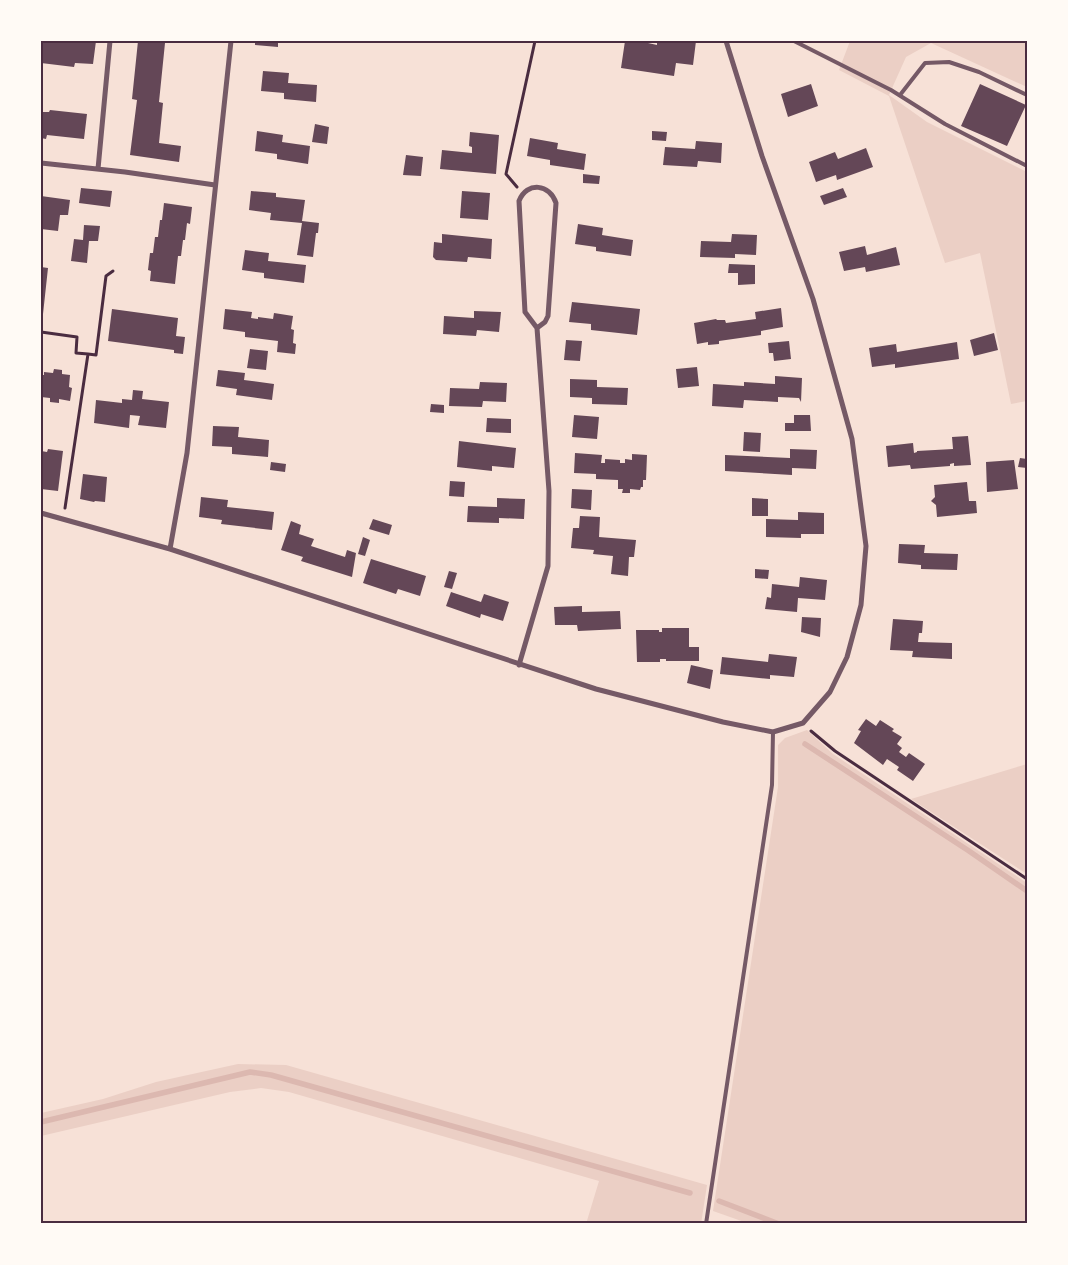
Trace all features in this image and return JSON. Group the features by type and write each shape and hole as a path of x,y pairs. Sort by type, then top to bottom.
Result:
{"street":[{"path":"98,169 110,41"},
{"path":"170,549 187,453 214,185 231,41"},
{"path":"41,512 170,549 596,689 723,722 773,732 803,723 830,692 847,657 861,605 866,546 852,440 813,299 762,156 726,41"},
{"path":"41,163 214,185"},
{"path":"519,665 548,566 549,491 537,328 525,312 519,200 522,193 529,188 546,189 553,194 556,203 548,316 545,322 537,328"}],"lane":[{"path":"794,41 891,90 945,124 1027,166"},
{"path":"900,96 925,63 948,62 979,72 1027,95"},
{"path":"706,1224 772,785 773,732"}],"path":[{"path":"522,193 506,174 535,41"},
{"path":"41,332 77,337 76,353 96,355 106,276 113,271"},
{"path":"63,518 88,354"},
{"path":"803,723 834,751 1027,879"}],"shaded area":[{"path":"850,41 1027,41 1027,87 931,43 906,57 889,95 927,122 1027,172 1027,401 1011,404 980,253 945,263 889,96 839,70"},
{"path":"807,730 833,754 1027,883 1027,1224 750,1224 713,1211 778,787 778,745 785,738"},
{"path":"1027,764 1027,874 911,799"},
{"path":"238,1064 286,1065 707,1185 701,1224 586,1224 599,1181 289,1092 261,1088 230,1092 41,1136 41,1113 103,1099 156,1082"}],"building":[{"path":"41,41 96,41 93,64 75,63 74,67 41,63"},
{"path":"138,41 165,43 159,102 163,103 159,143 181,146 179,162 130,155 137,100 132,99"},
{"path":"255,41 278,41 278,47 255,45"},
{"path":"625,41 639,41 657,45 657,41 696,41 693,65 676,63 674,76 621,68"},
{"path":"263,71 289,73 288,83 317,85 316,102 284,99 284,93 261,91"},
{"path":"811,84 818,106 788,117 781,94"},
{"path":"980,84 1026,105 1007,146 961,126"},
{"path":"50,110 87,114 84,139 47,135 46,139 41,138 41,112 49,112"},
{"path":"315,124 329,127 327,144 312,142"},
{"path":"257,131 283,135 282,142 310,146 308,164 277,159 277,154 255,151"},
{"path":"652,131 667,132 666,141 652,140"},
{"path":"470,132 499,135 496,174 440,169 442,150 472,153 472,147 469,146"},
{"path":"530,138 558,143 557,149 586,154 584,170 550,165 550,160 527,156"},
{"path":"696,141 722,143 721,163 698,161 697,167 663,165 665,147 695,149"},
{"path":"866,148 873,167 837,180 836,175 816,182 809,162 835,152 838,159"},
{"path":"406,155 423,157 421,176 403,175"},
{"path":"583,174 600,176 599,184 583,183"},
{"path":"81,188 112,191 110,207 79,203"},
{"path":"843,188 847,197 824,205 820,196"},
{"path":"251,191 276,193 276,197 305,200 302,221 319,223 313,257 297,255 302,223 270,220 271,213 249,210"},
{"path":"462,191 490,193 488,220 460,218"},
{"path":"41,196 70,200 68,215 60,215 58,231 41,229"},
{"path":"164,203 192,207 190,224 187,223 181,256 178,256 175,284 150,281 151,271 148,270 150,253 153,253 155,237 158,237"},
{"path":"578,224 603,228 602,235 633,240 631,256 596,251 596,247 575,244"},
{"path":"84,225 100,226 98,241 89,241 87,263 71,261 74,239 83,240"},
{"path":"442,234 492,239 491,259 468,257 467,262 436,260 433,257 434,242 442,243"},
{"path":"732,234 757,235 756,255 735,254 735,258 700,257 701,241 731,242"},
{"path":"865,246 867,255 896,247 900,265 866,272 865,267 844,271 839,252"},
{"path":"245,250 269,253 268,261 306,265 304,283 264,278 264,273 242,270"},
{"path":"729,264 755,265 755,284 738,285 738,273 728,273"},
{"path":"41,267 48,268 43,314 41,314"},
{"path":"572,302 640,309 637,335 591,330 591,324 569,322"},
{"path":"781,308 783,327 761,331 761,335 719,341 719,344 708,345 708,342 697,344 694,323 716,319 725,320 726,323 756,319 755,312"},
{"path":"112,309 178,318 176,336 185,337 183,354 174,353 174,350 108,341"},
{"path":"225,309 252,312 251,318 258,319 258,317 273,319 274,313 293,316 291,329 294,330 293,343 296,344 295,354 277,352 278,341 245,337 245,332 223,329"},
{"path":"474,311 501,312 499,332 477,330 476,336 443,334 444,316 474,318"},
{"path":"994,333 998,350 974,356 970,340"},
{"path":"566,340 582,341 580,361 564,360"},
{"path":"789,341 791,359 774,361 773,353 769,353 768,343"},
{"path":"957,342 959,359 895,368 895,364 872,367 869,348 896,344 897,352"},
{"path":"250,349 268,351 266,370 247,368"},
{"path":"697,367 699,386 678,388 676,369"},
{"path":"54,369 62,370 62,374 70,375 69,387 72,388 70,401 59,399 59,403 50,402 50,398 41,397 41,375 44,375 44,372 53,373"},
{"path":"218,370 245,373 244,380 274,384 272,400 236,395 237,389 216,386"},
{"path":"775,376 802,378 801,402 799,398 778,397 778,402 744,400 743,408 712,406 713,384 744,386 744,382 775,384"},
{"path":"570,379 597,380 597,387 628,388 627,405 592,404 592,398 570,397"},
{"path":"480,382 507,383 506,402 483,401 482,407 449,406 450,388 479,389"},
{"path":"133,390 143,391 142,399 169,402 166,428 138,425 140,416 130,415 129,428 94,423 96,400 122,403 122,399 132,400"},
{"path":"431,404 444,405 444,413 430,412"},
{"path":"574,415 599,417 597,439 572,437"},
{"path":"794,415 810,415 811,431 785,431 785,423 794,423"},
{"path":"487,418 511,419 511,433 486,432"},
{"path":"213,426 239,427 238,437 269,440 268,457 232,454 232,447 212,446"},
{"path":"744,432 761,433 760,452 743,451"},
{"path":"968,436 971,465 954,466 954,463 950,464 950,466 911,469 910,465 888,467 886,446 913,443 914,453 917,451 953,449 952,437"},
{"path":"459,441 516,448 514,468 492,466 492,471 457,467"},
{"path":"48,449 63,451 58,491 41,489 41,451 47,452"},
{"path":"790,449 817,450 816,469 792,468 792,475 725,471 725,455 790,458"},
{"path":"575,453 602,455 601,463 605,463 605,459 620,460 620,463 625,463 625,459 632,460 632,454 647,455 646,480 643,480 643,487 640,490 630,489 630,493 622,493 623,489 618,489 618,480 596,479 596,474 574,473"},
{"path":"1020,458 1027,459 1027,468 1018,467"},
{"path":"1014,460 1018,489 987,492 986,462"},
{"path":"271,462 286,464 285,472 270,470"},
{"path":"83,474 107,477 105,502 80,499"},
{"path":"450,481 465,482 464,497 449,496"},
{"path":"967,482 969,501 976,501 977,513 937,517 936,505 931,501 935,497 934,485"},
{"path":"572,489 592,490 591,510 571,508"},
{"path":"201,497 228,500 227,507 274,512 272,530 221,524 222,520 199,517"},
{"path":"497,498 525,499 524,519 499,518 499,523 467,522 468,506 497,507"},
{"path":"752,498 768,499 768,516 752,516"},
{"path":"798,512 824,513 824,534 801,534 801,538 766,537 766,519 798,520"},
{"path":"580,516 600,517 599,537 636,540 634,557 629,557 628,576 611,574 613,556 593,554 594,550 571,548 573,528 579,528"},
{"path":"373,519 392,525 389,535 369,529"},
{"path":"291,521 301,525 299,534 314,539 311,546 345,557 347,550 356,553 352,577 301,561 303,557 281,550"},
{"path":"363,537 370,540 365,556 358,554"},
{"path":"899,544 925,545 924,553 958,554 957,570 921,569 921,565 898,563"},
{"path":"371,559 426,576 420,596 398,589 396,594 363,583"},
{"path":"755,569 769,570 768,579 755,578"},
{"path":"449,571 457,573 452,589 444,587"},
{"path":"800,577 827,580 825,600 798,598 797,612 765,609 767,597 771,598 772,584 799,587"},
{"path":"451,592 481,602 484,594 509,602 503,621 481,614 480,618 446,606"},
{"path":"582,606 582,612 620,611 621,629 578,631 577,625 555,625 554,607"},
{"path":"802,617 821,618 820,637 801,632"},
{"path":"893,619 923,621 922,633 919,633 918,642 952,643 952,659 912,657 913,651 890,650"},
{"path":"662,628 689,628 689,647 699,647 699,661 666,661 666,659 660,659 660,662 637,662 636,630 659,630 659,632 662,632"},
{"path":"769,654 797,657 794,677 770,675 770,679 720,674 722,657 768,662"},
{"path":"691,665 713,670 710,689 687,683"},
{"path":"866,719 876,726 880,720 894,729 892,731 902,737 897,744 902,748 899,752 906,757 909,753 925,764 913,781 897,770 899,767 887,759 883,765 854,743 861,731 858,730"}],"waterway":[{"path":"805,744 1027,891"},
{"path":"41,1122 250,1072 271,1075 690,1193"},
{"path":"719,1201 779,1224"}]}
